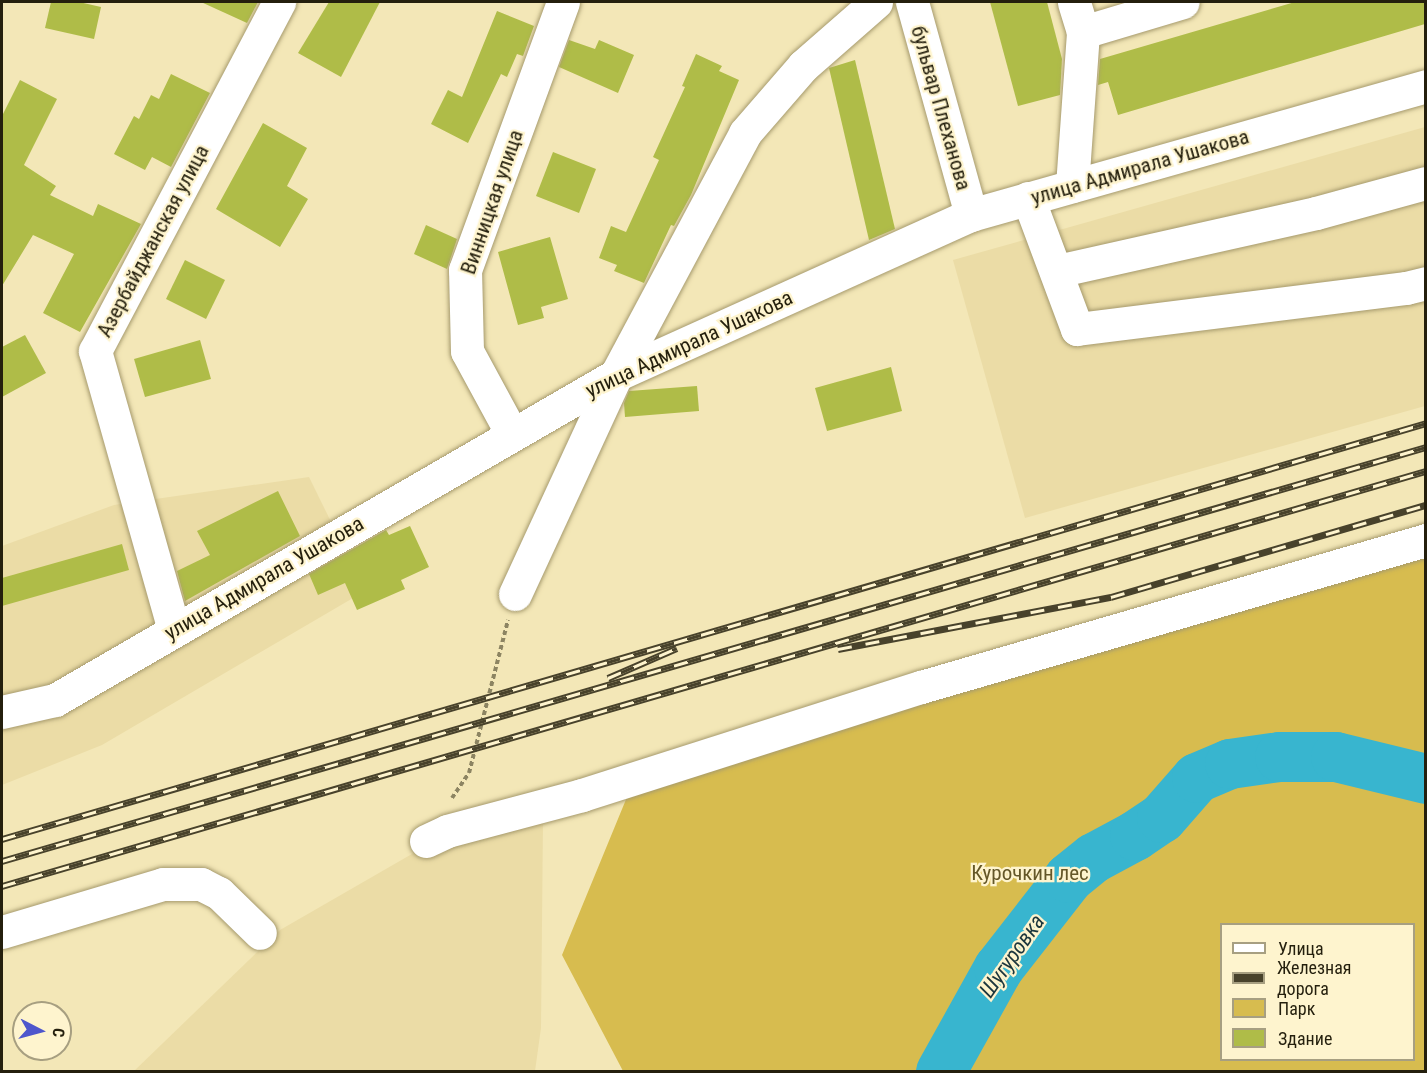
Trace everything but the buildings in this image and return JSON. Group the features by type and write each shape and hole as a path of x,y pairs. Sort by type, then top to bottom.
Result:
{"street":[{"name":"Азербайджанская улица","path":"174,630 95,351 279,2"},
{"name":"Винницкая улица","path":"512,434 467,351 465,270 563,2"},
{"path":"515,594 616,375 745,133 803,66 876,2"},
{"name":"бульвар Плеханова","path":"912,2 971,215"},
{"path":"1072,186 1078,16 1183,2"},
{"name":"улица Адмирала Ушакова","path":"2,712 55,700 616,375 971,215 1425,87"},
{"path":"1057,271 1316,213 1425,183"},
{"path":"1028,198 1077,329 1406,288 1425,283"},
{"path":"436,836 582,795 921,687 1425,540"},
{"path":"2,723 55,700"},
{"path":"2,932 164,884 201,884 219,893 260,933"}],"path":[{"path":"436,836 449,805 469,773 515,594"}],"shaded area":[{"path":"1425,127 1425,406 1025,518 953,260"},
{"path":"309,477 365,591 102,745 2,785 2,546 114,505"},
{"path":"543,819 541,1028 535,1071 133,1072 280,930 431,843"}],"green space":[{"name":"Курочкин лес","path":"1425,555 1425,1071 623,1071 562,955 634,780"}],"waterway":[{"name":"Шугуровка","path":"941,1072 999,968 1069,878 1094,858 1135,836 1162,818 1197,778 1230,764 1280,757 1336,757 1426,779"}],"railway":[{"path":"2,839 1426,423"},
{"path":"2,861 1426,447"},
{"path":"2,886 1426,471"},
{"path":"838,649 1111,597 1426,505"},
{"path":"608,678 677,648"}]}
